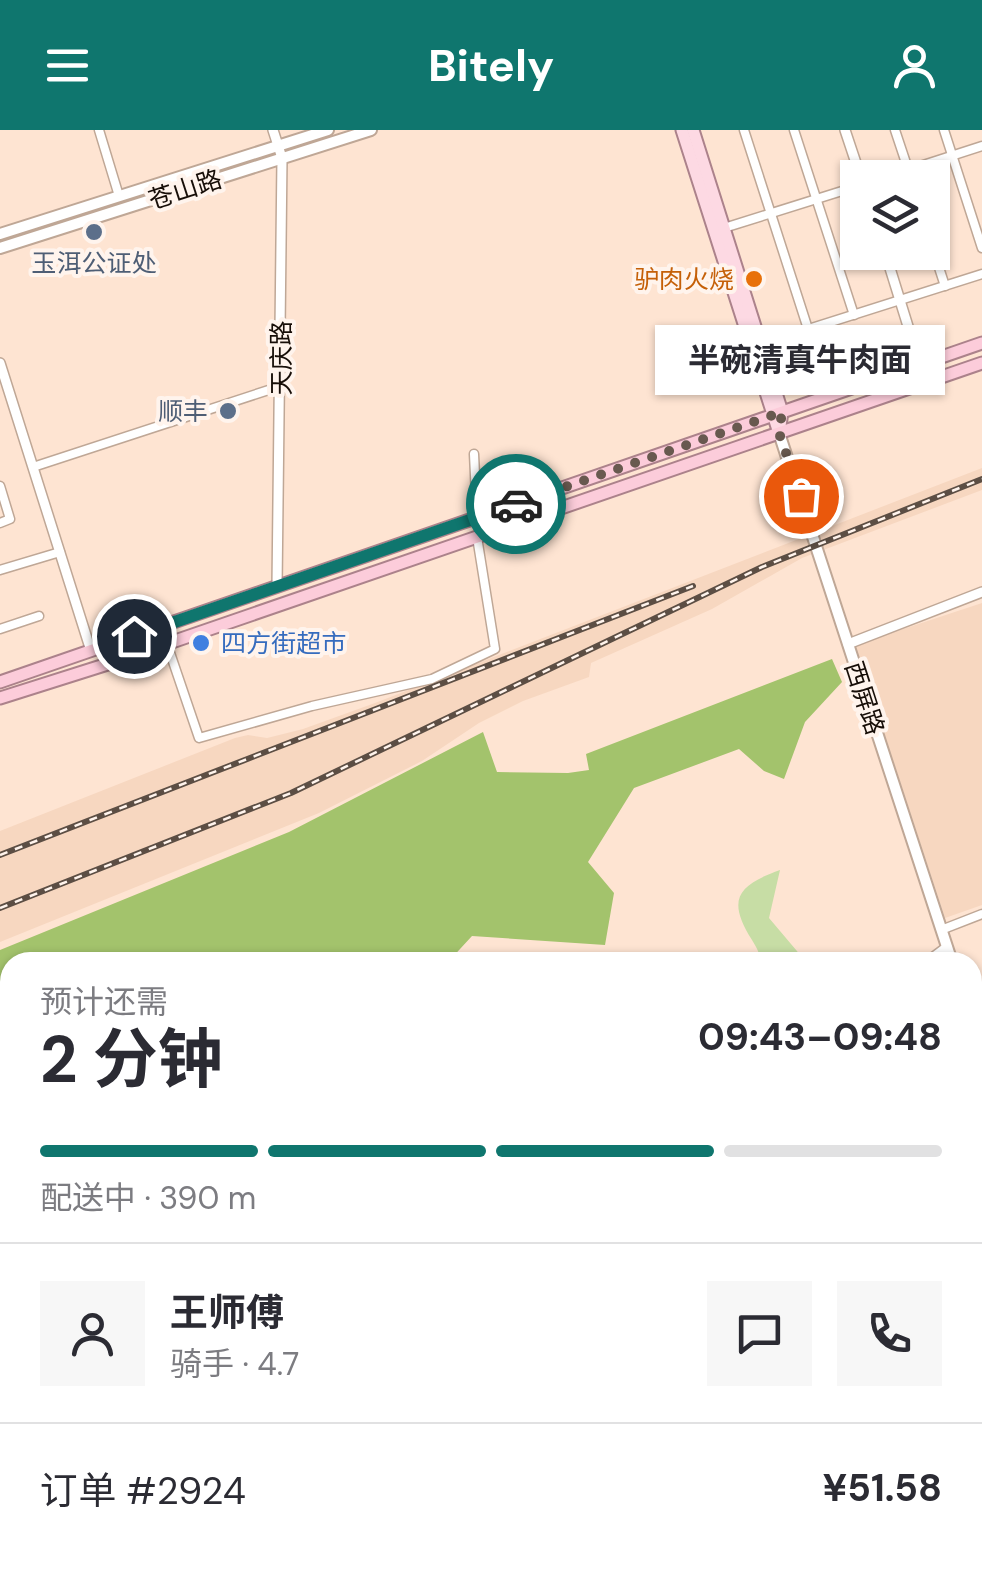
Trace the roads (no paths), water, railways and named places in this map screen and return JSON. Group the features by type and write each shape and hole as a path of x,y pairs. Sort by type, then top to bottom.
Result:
{"highway":[{"path":"0,682 982,343"},
{"path":"4,698 982,363"},
{"path":"476,518 477,537"}],"main road":[{"name":"苍山路","path":"0,234 328,130"},
{"name":"苍山路","path":"0,248 371,130"},
{"name":"西屏路","path":"682,130 719,230"},
{"name":"西屏路","path":"692,130 777,414 779,433 948,952"}],"street":[{"path":"99,130 120,196"},
{"name":"天庆路","path":"273,130 282,158 277,587"},
{"path":"744,130 808,330"},
{"path":"794,130 854,315"},
{"path":"845,130 854,160"},
{"path":"896,130 906,160"},
{"path":"944,130 982,248"},
{"path":"943,160 982,146"},
{"path":"719,230 840,192"},
{"path":"890,270 920,365"},
{"path":"940,270 945,286"},
{"path":"756,346 982,274"},
{"path":"0,363 5,393 92,652"},
{"path":"33,467 282,386"},
{"path":"474,454 476,518"},
{"path":"0,486 10,520 0,522"},
{"path":"167,644 199,738 312,706 432,679 494,648 477,537"},
{"path":"0,570 60,552"},
{"path":"848,644 982,592"},
{"path":"0,629 39,616"},
{"path":"941,930 982,914"},
{"path":"940,952 946,947"}],"railway":[{"path":"0,908 291,793 762,567 982,479"},
{"path":"0,855 693,586"}],"place":[{"name":"玉洱公证处","path":"94,232"},
{"name":"驴肉火烧","path":"754,279"},
{"name":"顺丰","path":"228,411"},
{"name":"半碗清真牛肉面","path":"801,496"},
{"name":"四方街超市","path":"201,643"}]}
